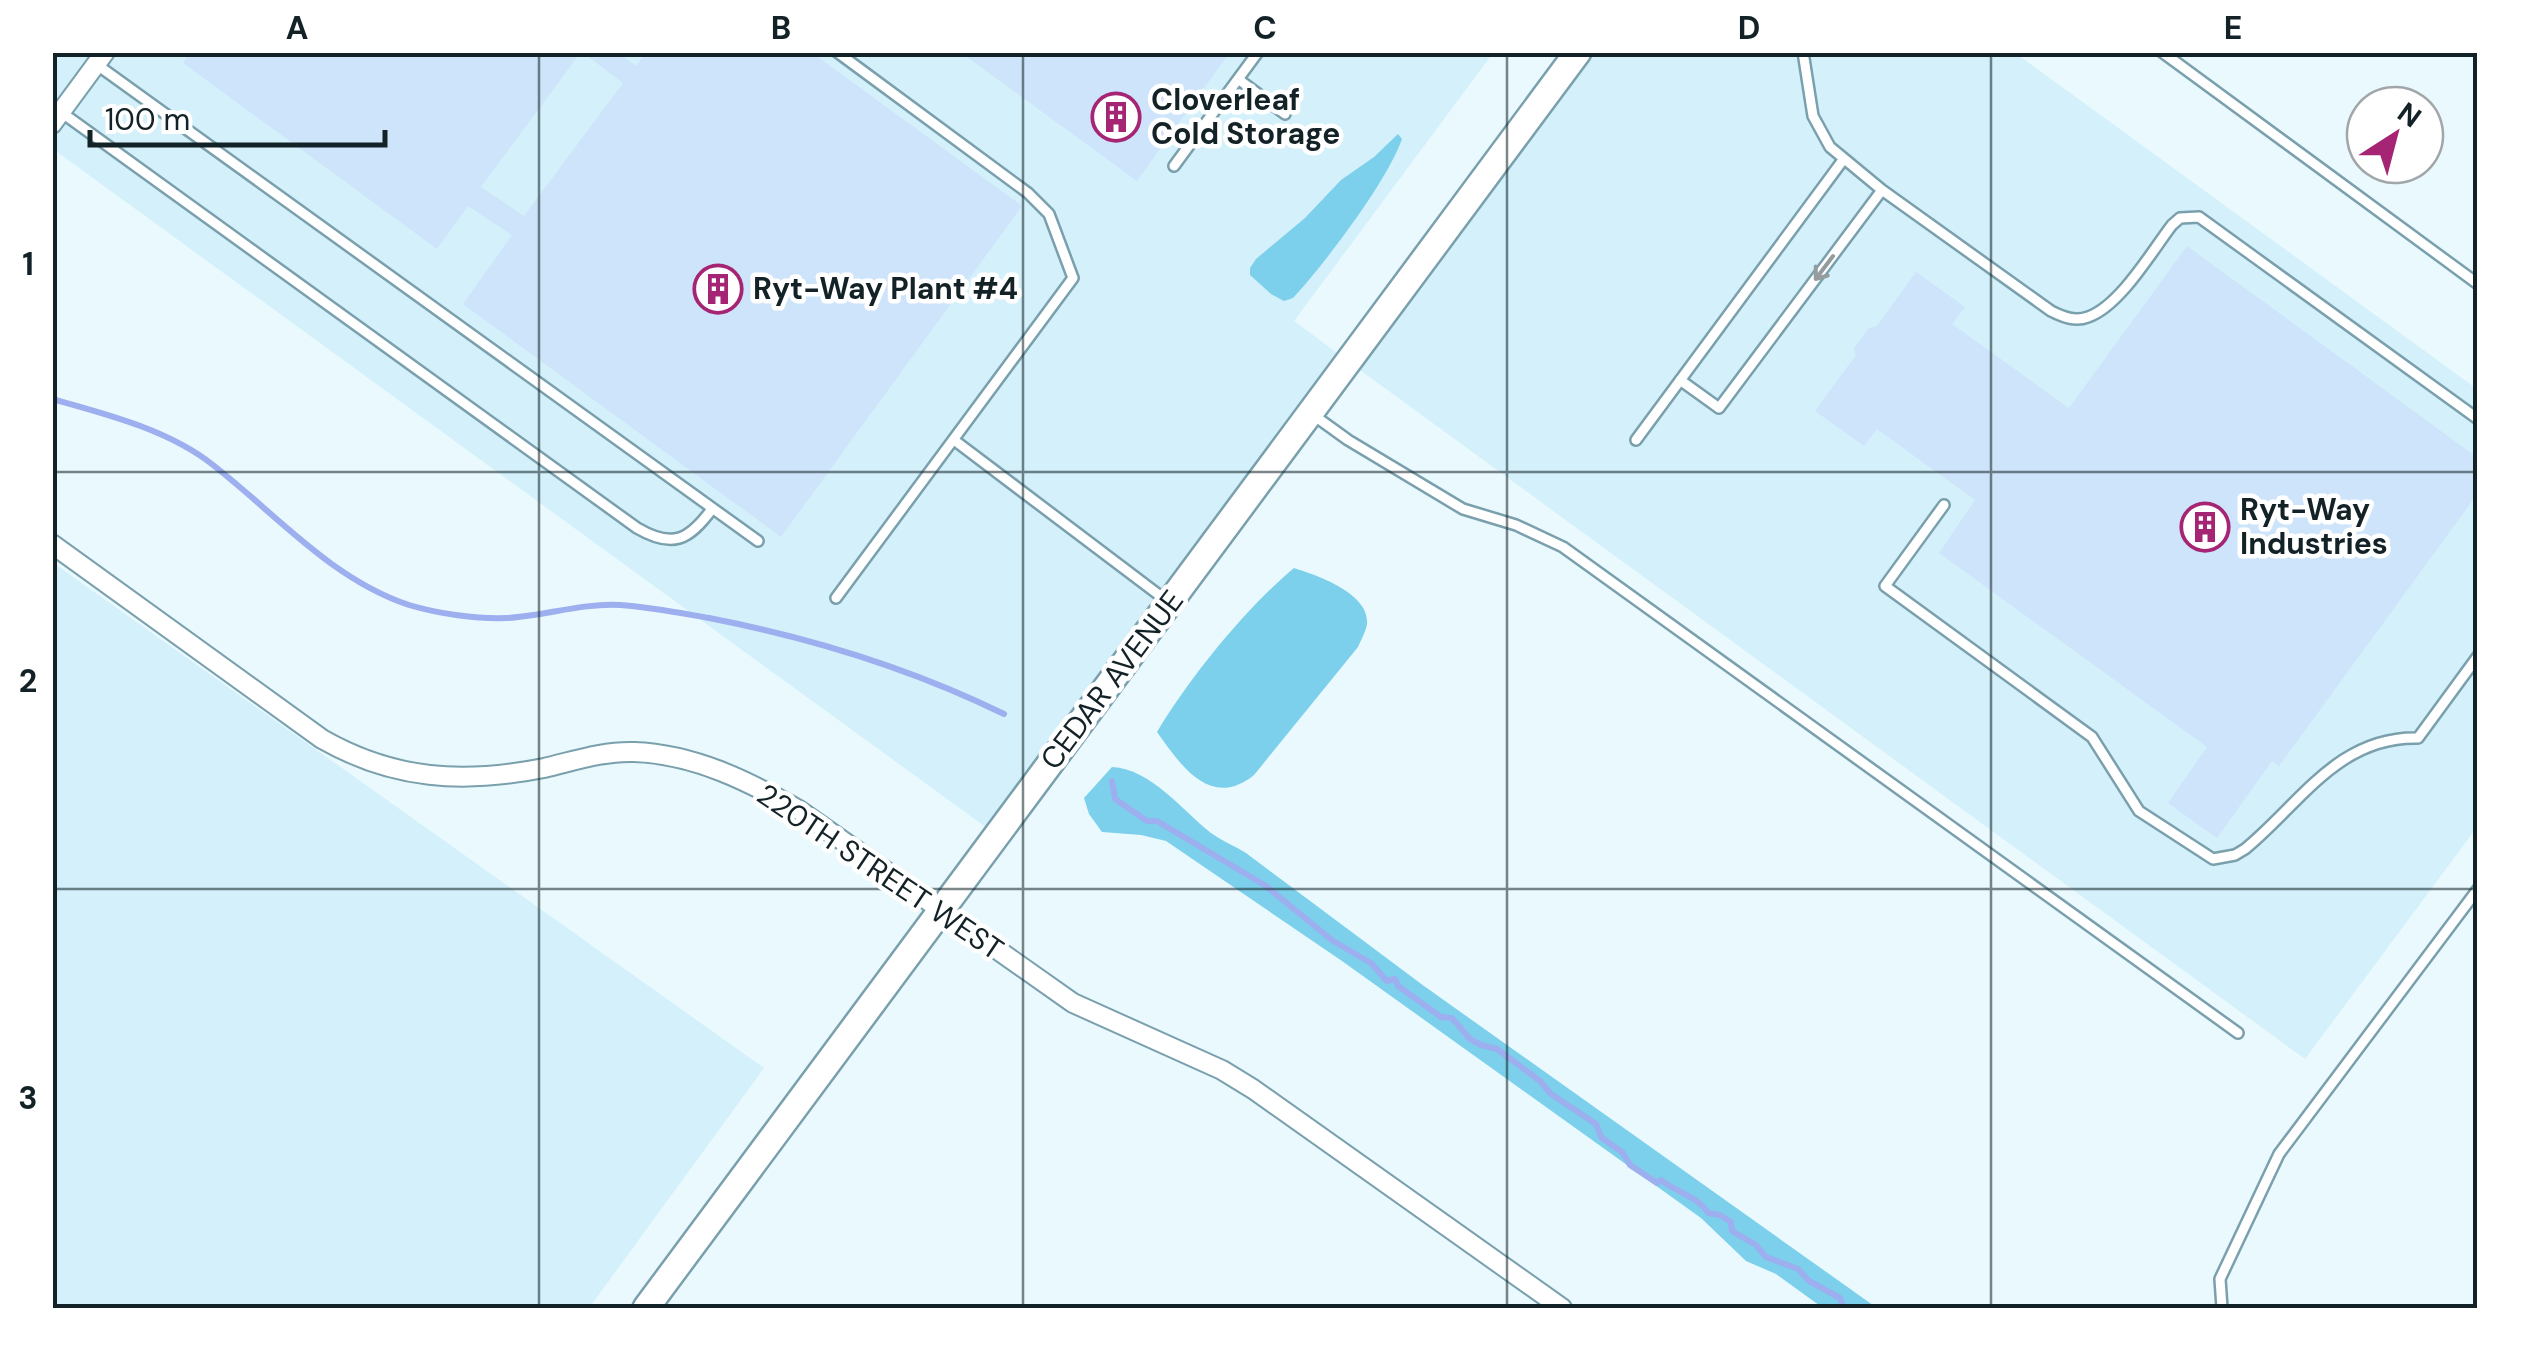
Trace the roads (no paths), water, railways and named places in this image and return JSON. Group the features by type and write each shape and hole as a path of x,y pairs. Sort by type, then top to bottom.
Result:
{"main road":[{"name":"CEDAR AVENUE","path":"646,1308 1578,52"}],"street":[{"path":"57,118 100,58"},
{"name":"220TH STREET WEST","path":"52,544 322,739 345,752 401,772 445,777 540,768 598,755 635,752 692,761 754,784 799,810 1073,1003 1222,1070 1254,1089 1562,1308"}],"lane":[{"path":"836,598 1073,278 1048,214 1028,193 837,52"},
{"path":"1174,166 1258,52"},
{"path":"1803,52 1812,116 1822,138 1843,160 2051,311 2075,320 2100,311 2122,291 2180,218 2199,217 2478,419"},
{"path":"2162,52 2478,284"},
{"path":"100,58 758,541"},
{"path":"1238,79 1285,114"},
{"path":"57,118 637,528 660,538 683,538 695,531 712,509"},
{"path":"1636,440 1843,160"},
{"path":"1680,380 1719,408 1882,190"},
{"path":"1311,413 1348,440 1463,509 1516,525 1563,547 2238,1032"},
{"path":"954,440 1170,603"},
{"path":"1944,506 1885,586 2092,737 2139,811 2214,860 2246,849 2334,764 2380,742 2418,738 2478,656"},
{"path":"2222,1308 2220,1279 2279,1154 2478,889"}],"waterway":[{"path":"52,399 136,424 177,442 213,465 329,562 381,594 409,605 483,618 606,605 709,618 860,656 933,682 1004,714"},
{"path":"1112,781 1115,799 1147,821 1157,821 1266,886 1333,941 1371,963 1387,981 1395,979 1398,986 1441,1017 1452,1018 1470,1039 1497,1049 1540,1081 1551,1094 1596,1124 1601,1137 1623,1153 1630,1165 1657,1183 1661,1180 1693,1199 1708,1213 1731,1222 1732,1231 1756,1245 1766,1257 1798,1269 1809,1281 1840,1298 1844,1308"}],"place":[{"name":"Cloverleaf Cold Storage","path":"1116,117"},
{"name":"Ryt-Way Plant #4","path":"718,289"},
{"name":"Ryt-Way Industries","path":"2205,527"}]}
